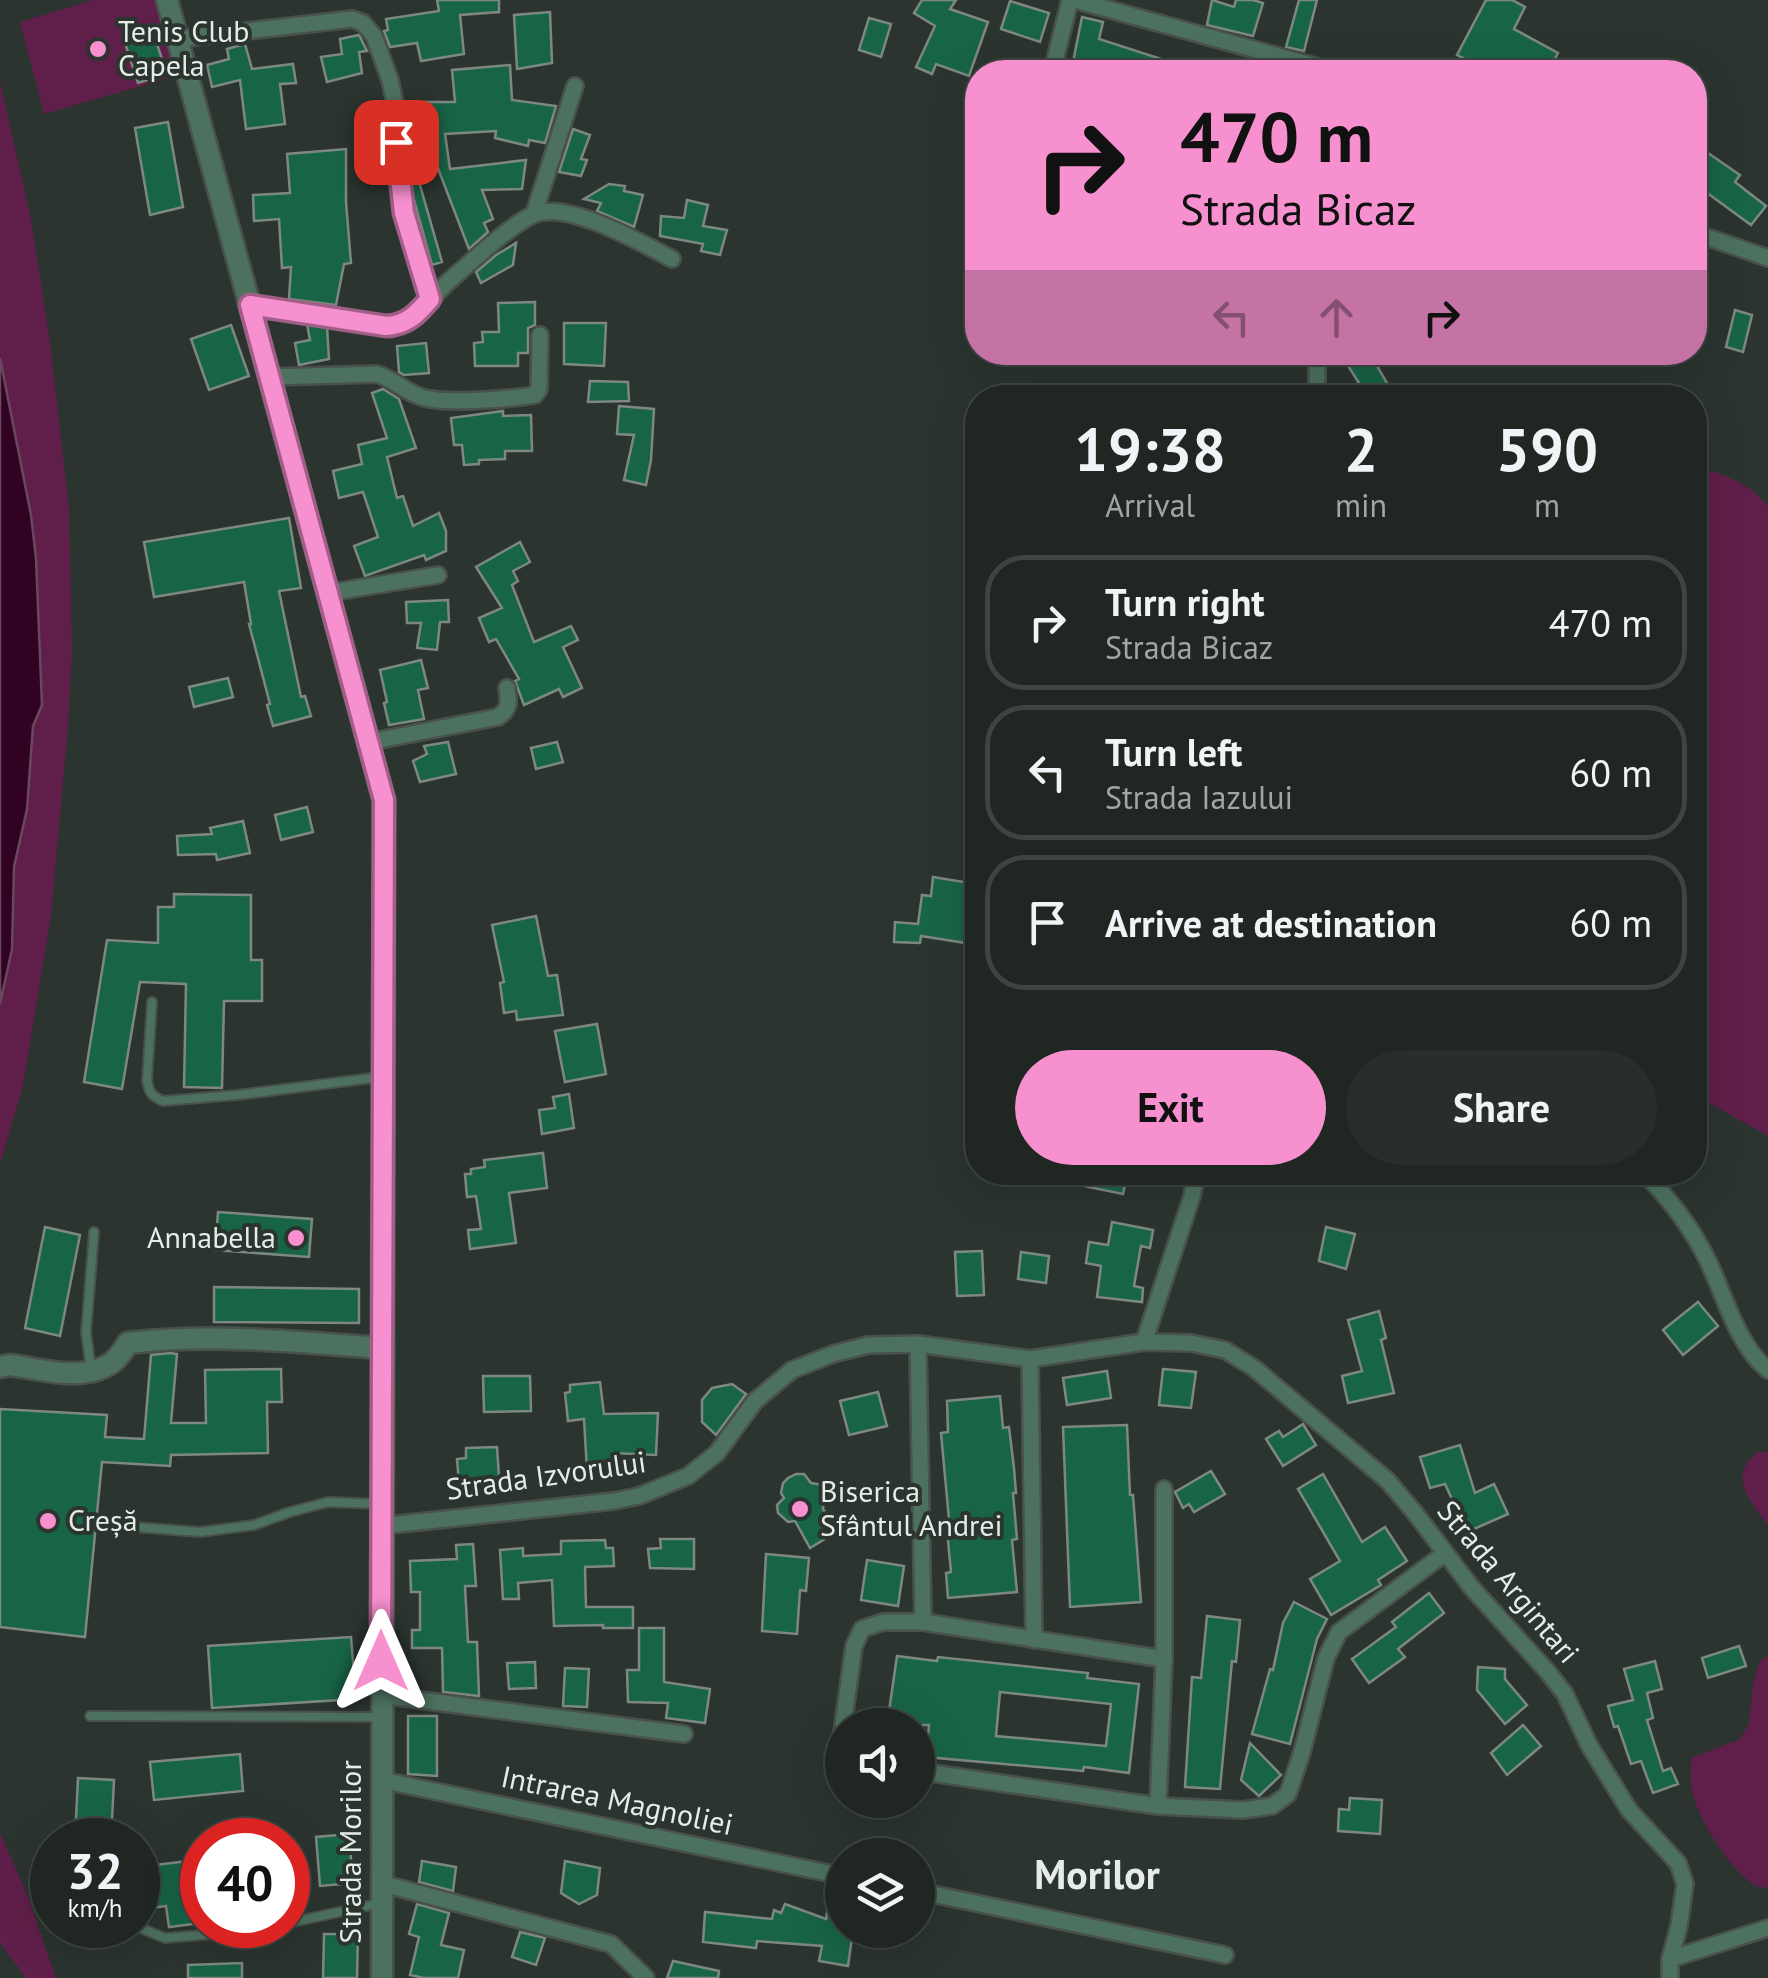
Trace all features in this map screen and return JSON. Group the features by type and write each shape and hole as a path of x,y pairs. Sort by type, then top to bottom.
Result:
{"street":[{"name":"Strada Morilor","path":"167,0 384,800 382,1978"},
{"path":"1055,60 1072,0 1289,60"},
{"path":"178,39 352,19 369,28 396,103 402,202 430,299"},
{"path":"534,214 576,86"},
{"path":"250,305 396,325 413,318 516,226 547,211 576,214 672,258"},
{"path":"1707,237 1768,258"},
{"path":"270,377 376,374 391,378 421,398 439,401 535,395 539,389 540,335"},
{"path":"328,593 438,575"},
{"path":"369,742 498,717 509,705 507,688"},
{"path":"1144,1342 1194,1185"},
{"path":"1654,1185 1680,1216 1707,1260 1736,1327 1768,1370"},
{"path":"0,1367 92,1373 115,1361 128,1343 158,1340 236,1338 382,1348"},
{"name":"Strada Izvorului","path":"381,1515 640,1496 664,1488 703,1466 729,1439 755,1401 792,1370 868,1344 918,1344 1030,1359 1144,1342"},
{"name":"Strada Argintari","path":"1144,1342 1190,1343 1225,1350 1254,1368 1388,1481 1444,1554 1556,1682 1629,1810 1678,1863 1685,1884 1670,1978"},
{"path":"918,1344 924,1622"},
{"path":"1030,1359 1034,1640"},
{"path":"1158,1806 1164,1659 1164,1489"},
{"path":"935,1773 1158,1806 1244,1810 1272,1806 1288,1794 1326,1658 1339,1632 1444,1554"},
{"path":"846,1708 854,1646 862,1629 883,1622 924,1622 1164,1659"},
{"path":"381,1695 684,1734"},
{"name":"Intrarea Magnoliei","path":"381,1780 825,1872"},
{"path":"381,1893 611,1944 646,1978"},
{"path":"935,1896 1225,1956"},
{"path":"1670,1960 1768,1928"}],"lane":[{"path":"152,1002 148,1090 163,1101 383,1077"},
{"path":"92,1373 86,1334 94,1232"},
{"path":"121,1526 200,1532 254,1525 328,1502 381,1515"},
{"path":"90,1716 381,1717"},
{"path":"310,1916 381,1893"}],"shaded area":[{"name":"Tenis Club Capela","path":"93,0 154,0 176,76 44,114 20,22"},
{"path":"0,82 31,219 50,342 69,508 72,650 51,916 23,1086 0,1164 0,1004 14,867 27,809 33,726 42,705 31,515 0,358"},
{"path":"0,358 31,515 42,705 33,726 27,809 14,867 12,949 0,1004"},
{"path":"1711,471 1743,484 1768,507 1768,1136 1707,1102 1707,473"},
{"path":"1757,1452 1768,1452 1768,1525 1748,1496 1743,1481 1746,1465"},
{"path":"1768,1656 1768,1888 1744,1877 1715,1842 1695,1801 1690,1774 1692,1758 1740,1739 1749,1724 1760,1661"},
{"path":"0,1833 30,1903 30,1948 46,1948 56,1978 26,1978 0,1943"}],"building":[{"path":"437,0 499,0 499,12 460,15 464,54 421,61 417,43 390,47 384,31 388,30 386,19 439,11"},
{"path":"922,0 956,0 950,9 988,22 975,60 965,60 965,75 936,64 932,74 916,67 935,26 914,13"},
{"path":"1212,0 1234,7 1236,0 1263,3 1253,36 1207,25"},
{"path":"1299,0 1317,0 1304,51 1286,47"},
{"path":"1486,0 1512,0 1525,7 1514,29 1558,53 1554,60 1467,60 1457,55"},
{"path":"1010,1 1049,13 1040,42 1001,29"},
{"path":"550,12 552,63 517,69 514,15"},
{"path":"1082,17 1103,22 1099,39 1164,60 1073,60"},
{"path":"869,18 891,24 881,57 859,50"},
{"path":"359,35 367,51 359,52 362,73 327,82 321,57 342,54 340,39"},
{"path":"148,36 150,43 156,41 167,74 138,83 125,43"},
{"path":"245,44 252,69 293,64 296,83 280,84 285,124 246,129 240,80 212,87 207,65 229,59 227,49"},
{"path":"510,65 512,100 556,106 545,143 529,140 528,146 495,138 496,131 445,134 450,169 526,160 522,189 482,190 493,219 484,223 488,232 469,249 434,158 414,164 442,262 432,265 411,189 408,133 428,132 425,102 455,102 452,70"},
{"path":"168,122 183,207 150,215 135,128"},
{"path":"573,129 590,135 581,159 587,160 581,176 559,172"},
{"path":"346,149 351,263 344,264 336,305 289,299 291,267 282,268 279,219 254,221 253,195 290,193 287,154"},
{"path":"1707,152 1740,175 1735,182 1766,206 1751,225 1707,193"},
{"path":"609,184 625,186 624,191 643,195 634,227 597,211 601,203 584,199"},
{"path":"687,200 708,205 703,226 727,230 720,255 701,251 703,244 660,236 661,216 684,218"},
{"path":"516,243 513,265 481,283 476,272"},
{"path":"535,302 535,325 528,328 528,353 518,353 518,366 475,366 474,343 483,342 482,332 499,332 498,303"},
{"path":"1735,310 1752,315 1743,352 1726,347"},
{"path":"564,323 606,323 604,366 564,364"},
{"path":"307,324 327,327 329,359 299,365 295,343 310,340"},
{"path":"231,325 249,376 209,390 191,339"},
{"path":"426,343 429,373 399,372 397,346"},
{"path":"1347,365 1376,365 1388,385 1356,385 1359,383"},
{"path":"590,381 628,382 629,401 588,402"},
{"path":"383,389 399,399 416,448 387,457 397,498 403,496 413,526 439,513 446,531 446,551 365,576 354,546 378,537 363,492 339,498 333,471 362,464 358,445 387,438 372,393"},
{"path":"619,406 654,409 646,485 624,480 634,435 617,434"},
{"path":"503,411 503,416 531,415 532,451 505,451 505,459 464,465 462,445 454,445 451,418"},
{"path":"289,518 301,588 279,591 301,697 305,696 311,716 273,726 249,624 244,582 154,597 144,542"},
{"path":"520,542 530,562 513,571 518,581 512,585 534,642 571,626 578,640 563,647 582,688 563,697 559,689 524,705 515,681 519,679 496,639 489,642 479,618 502,608 476,567"},
{"path":"448,600 449,622 440,622 437,650 417,648 421,623 407,623 406,602"},
{"path":"421,660 428,688 418,690 424,719 389,725 380,670"},
{"path":"228,678 233,697 194,707 189,687"},
{"path":"448,742 456,774 420,782 413,761 427,754 424,746"},
{"path":"557,742 563,762 536,769 531,748"},
{"path":"307,807 313,832 281,840 275,815"},
{"path":"243,821 250,853 217,860 216,854 178,855 177,836 212,834 210,828"},
{"path":"933,877 965,882 965,943 921,936 920,943 894,942 895,922 918,924 922,895 931,896"},
{"path":"174,894 251,895 251,960 262,960 262,1001 224,1001 222,1088 184,1087 186,984 140,982 122,1089 84,1082 107,940 158,943 158,907 174,907"},
{"path":"536,916 548,976 557,975 563,1015 517,1020 516,1011 504,1013 500,983 504,982 492,925"},
{"path":"597,1024 606,1074 565,1082 555,1031"},
{"path":"569,1094 574,1128 542,1134 539,1110 555,1108 553,1097"},
{"path":"543,1153 547,1188 509,1193 516,1243 470,1249 468,1230 481,1229 476,1196 467,1197 465,1174 485,1167 484,1160"},
{"path":"1079,1185 1125,1185 1123,1194"},
{"path":"218,1212 312,1219 309,1257 215,1250"},
{"path":"1112,1222 1153,1230 1150,1248 1141,1246 1134,1286 1143,1288 1142,1302 1097,1297 1101,1266 1086,1263 1089,1242 1108,1245"},
{"path":"45,1227 80,1235 60,1336 25,1328"},
{"path":"1326,1227 1355,1234 1346,1269 1319,1261"},
{"path":"982,1251 984,1295 957,1296 955,1252"},
{"path":"1021,1252 1049,1256 1046,1283 1018,1279"},
{"path":"214,1287 359,1289 359,1323 214,1322"},
{"path":"1698,1302 1718,1326 1683,1355 1663,1330"},
{"path":"1379,1311 1386,1338 1381,1340 1394,1393 1348,1403 1342,1376 1362,1371 1348,1320"},
{"name":"Creșă","path":"177,1354 171,1423 206,1423 205,1370 281,1369 282,1402 267,1402 268,1453 171,1455 170,1466 102,1462 85,1637 0,1627 0,1409 107,1415 105,1437 144,1439 151,1355"},
{"path":"1163,1369 1196,1372 1191,1408 1159,1405"},
{"path":"1107,1371 1111,1398 1067,1405 1063,1378"},
{"path":"483,1376 530,1376 531,1411 484,1412"},
{"path":"600,1382 604,1414 658,1413 656,1455 613,1453 614,1469 587,1471 584,1419 568,1421 565,1393 570,1392 570,1385"},
{"path":"732,1384 746,1394 716,1435 702,1422 702,1400 712,1388"},
{"path":"878,1392 887,1426 849,1435 840,1401"},
{"path":"1000,1396 1003,1428 1009,1427 1014,1468 1017,1539 1012,1540 1017,1592 948,1598 949,1520 941,1433 948,1432 947,1401"},
{"path":"1303,1424 1316,1445 1283,1466 1266,1439 1279,1431 1283,1437"},
{"path":"1127,1425 1141,1602 1070,1607 1063,1427"},
{"path":"1460,1445 1475,1493 1494,1484 1508,1514 1467,1532 1445,1484 1430,1488 1420,1457"},
{"path":"497,1447 500,1491 469,1493 469,1483 459,1484 457,1459 466,1458 466,1448"},
{"path":"1211,1471 1225,1494 1194,1512 1189,1504 1183,1508 1175,1492"},
{"name":"Biserica Sfântul Andrei","path":"796,1474 804,1474 811,1483 823,1485 823,1509 838,1531 810,1548 795,1521 788,1522 778,1513 777,1505 784,1498 783,1483"},
{"path":"1323,1474 1362,1542 1385,1527 1407,1561 1378,1580 1381,1585 1331,1615 1310,1579 1340,1561 1298,1489"},
{"path":"660,1539 694,1539 694,1569 650,1568 648,1549 661,1548"},
{"path":"605,1540 606,1548 613,1548 614,1566 585,1567 586,1607 633,1607 633,1628 554,1626 552,1580 518,1583 519,1599 503,1599 500,1550 523,1548 523,1556 561,1554 561,1541"},
{"path":"473,1544 476,1586 465,1586 468,1642 477,1642 479,1696 443,1692 442,1648 412,1648 412,1630 420,1630 420,1592 411,1592 410,1561 457,1559 456,1545"},
{"path":"766,1554 809,1558 806,1591 800,1590 797,1634 762,1631"},
{"path":"867,1560 904,1566 898,1606 861,1600"},
{"path":"1429,1593 1444,1613 1398,1649 1405,1657 1369,1683 1352,1659 1396,1627 1392,1622"},
{"path":"1294,1602 1327,1619 1317,1639 1290,1744 1252,1734 1270,1669 1273,1670 1283,1623"},
{"path":"1207,1616 1240,1620 1236,1662 1232,1661 1220,1789 1185,1787 1192,1677 1201,1678"},
{"path":"639,1628 664,1628 664,1682 710,1689 705,1723 666,1718 668,1703 628,1702 627,1670 639,1670"},
{"path":"351,1637 356,1699 212,1708 208,1646"},
{"path":"1739,1646 1746,1666 1708,1678 1702,1658"},
{"path":"897,1656 1088,1673 1087,1678 1139,1684 1129,1773 1084,1767 1083,1771 935,1758 935,1708 889,1708","holes":["1000,1692 1111,1704 1106,1746 996,1736"]},
{"path":"1655,1661 1662,1689 1647,1693 1653,1718 1647,1720 1663,1771 1671,1768 1678,1784 1653,1793 1641,1761 1631,1764 1608,1706 1633,1700 1624,1669"},
{"path":"535,1662 536,1688 509,1689 507,1663"},
{"path":"1478,1667 1505,1669 1505,1679 1527,1705 1505,1724 1477,1690"},
{"path":"565,1668 589,1669 587,1707 563,1706"},
{"path":"408,1716 437,1716 437,1776 408,1774"},
{"path":"1523,1725 1541,1746 1507,1775 1491,1753"},
{"path":"1250,1743 1281,1775 1259,1796 1241,1780"},
{"path":"240,1754 243,1791 154,1800 150,1762"},
{"path":"78,1778 114,1780 112,1818 76,1818"},
{"path":"1350,1798 1382,1800 1380,1834 1338,1831 1339,1809 1349,1810"},
{"path":"349,1834 353,1883 320,1886 316,1837"},
{"path":"422,1861 456,1867 453,1891 419,1882"},
{"path":"565,1861 600,1868 597,1895 579,1904 561,1893"},
{"path":"180,1862 180,1926 169,1927 166,1906 160,1907 160,1864"},
{"path":"417,1904 449,1913 441,1945 464,1950 458,1978 410,1975 419,1937 409,1934"},
{"path":"785,1904 825,1919 825,1948 850,1948 848,1966 819,1961 822,1946 757,1941 756,1948 703,1942 705,1912 772,1919 774,1910 781,1913"},
{"path":"520,1932 545,1938 536,1965 512,1957"},
{"path":"324,1934 358,1934 357,1978 323,1978"},
{"path":"673,1961 719,1971 718,1978 667,1978"},
{"path":"242,1963 242,1978 188,1978 188,1965"}],"place":[{"name":"Tenis Club Capela","path":"98,49"},
{"name":"Annabella","path":"296,1238"},
{"name":"Biserica Sfântul Andrei","path":"800,1509"},
{"name":"Creșă","path":"48,1521"}],"district":[{"name":"Morilor","path":"1097,1875"}],"route":[{"path":"381,1661 384,800 250,305 386,326 405,322 420,311 430,299 404,213 396,142"}]}
